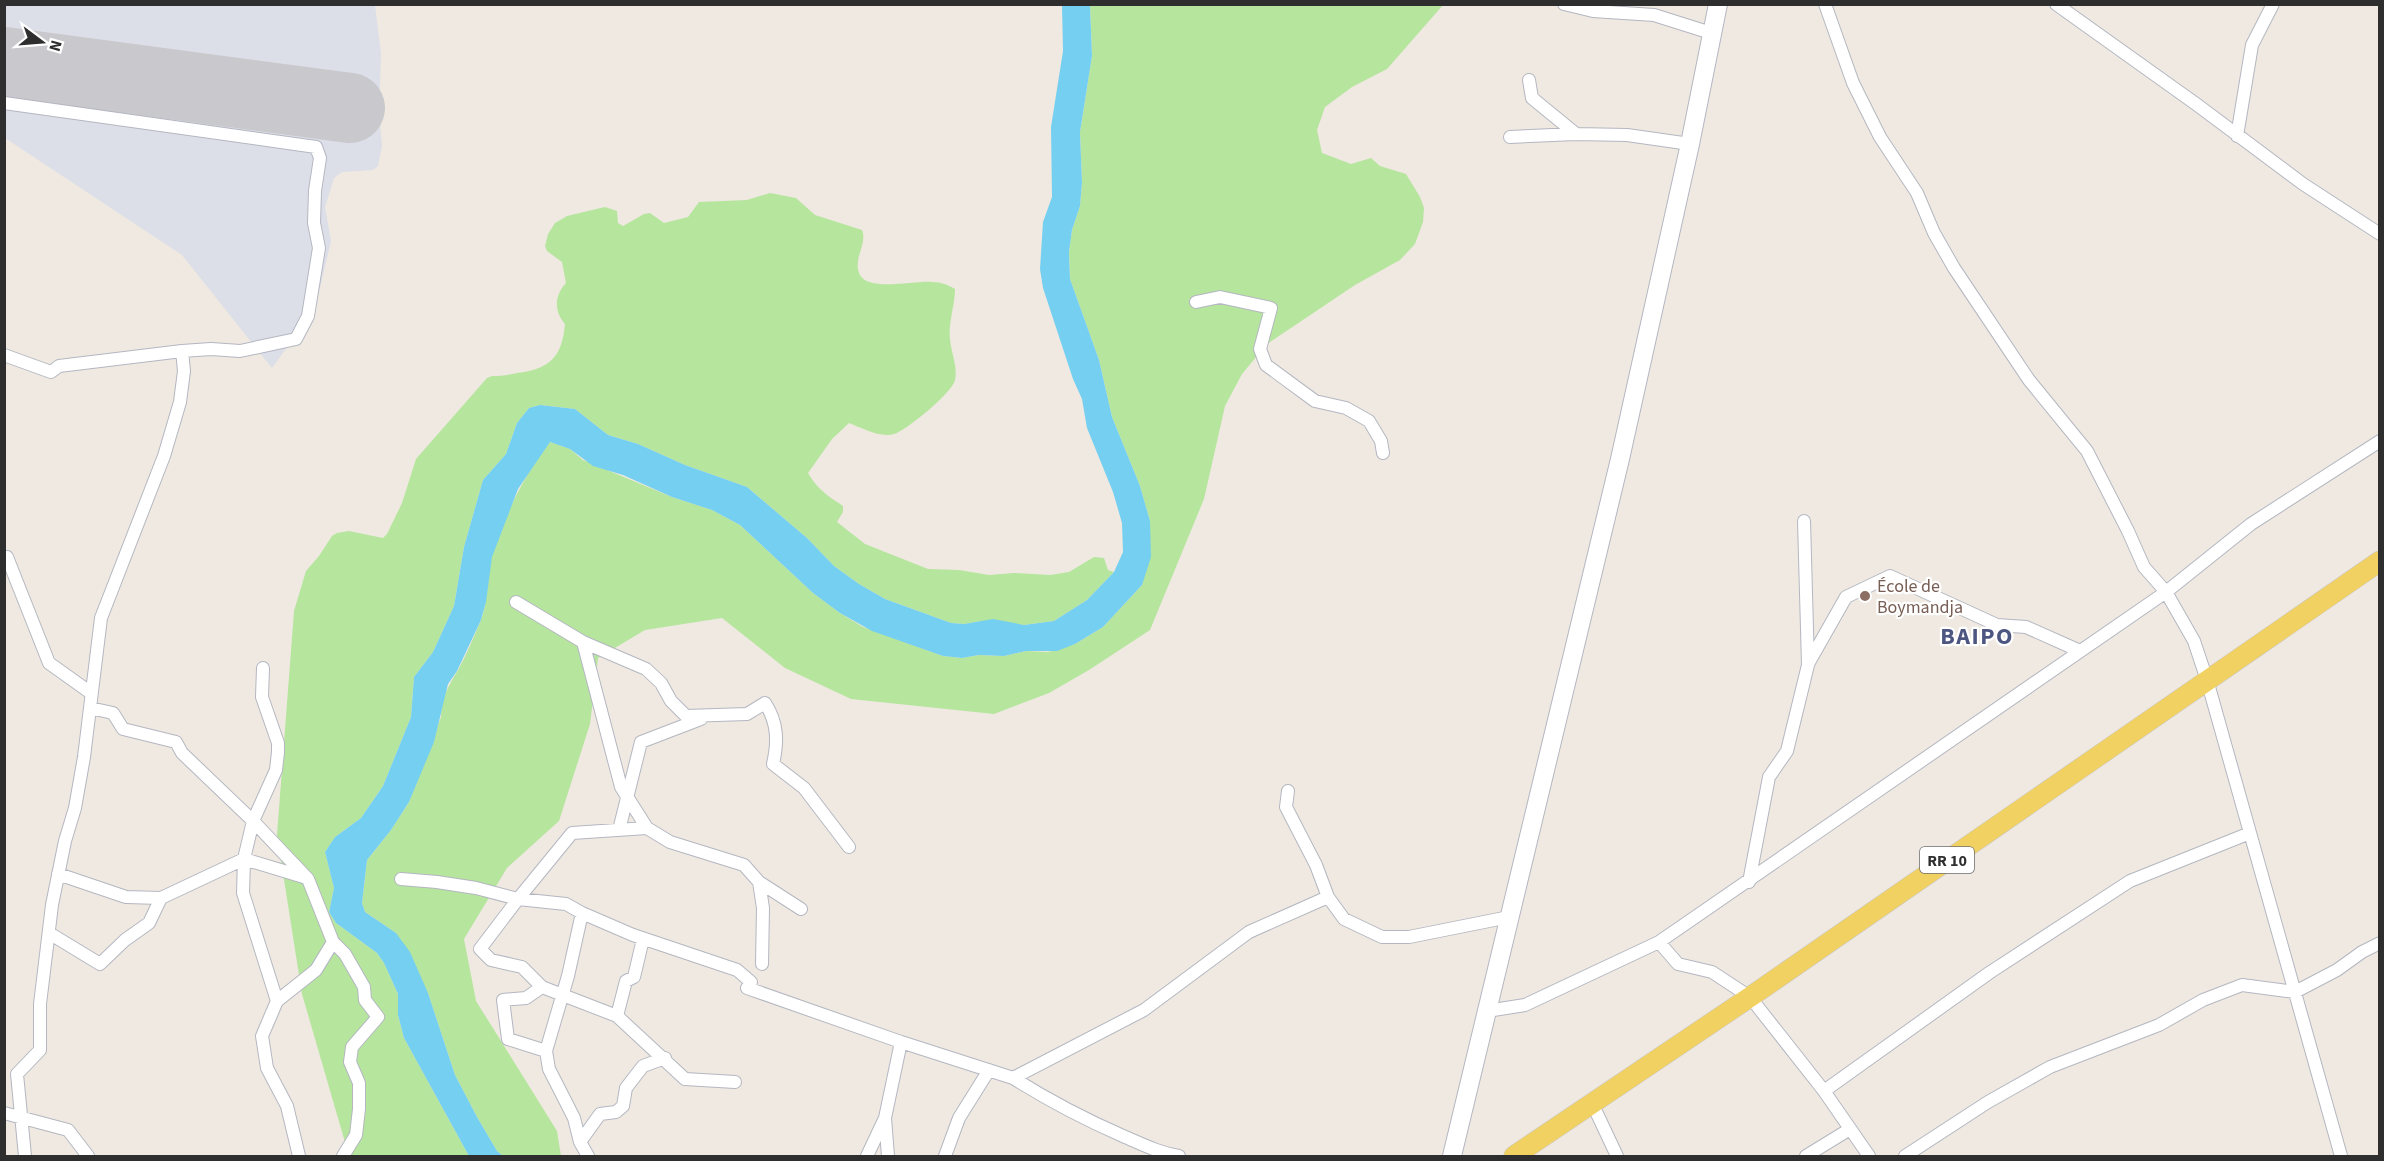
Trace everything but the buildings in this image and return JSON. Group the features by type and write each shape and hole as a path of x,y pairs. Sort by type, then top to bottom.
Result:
{"main road":[{"name":"RR 10","path":"1514,1156 1750,997 2379,561"}],"street":[{"path":"1563,4 1593,11 1654,15 1711,33"},
{"path":"1452,1156 1620,459 1690,144 1718,4"},
{"path":"1825,4 1853,83 1880,137 1917,193 1934,233 1954,268 2029,380 2086,451 2120,513 2144,567 2166,592 2194,641 2341,1156"},
{"path":"2237,136 2252,45 2273,4"},
{"path":"2064,7 2303,184 2379,234"},
{"path":"1529,80 1532,98 1576,134"},
{"path":"4,103 316,147 320,158 315,190 315,223 319,248 308,316 296,339 240,351 211,349 182,351 60,366 51,372 4,355"},
{"path":"1510,137 1576,134 1628,135 1690,144"},
{"path":"1196,302 1220,297 1271,308 1260,349 1266,365 1315,401 1346,408 1370,421 1381,441 1383,453"},
{"path":"25,1156 17,1074 40,1050 40,1004 49,933 58,874 75,808 101,618 164,456 180,402 184,371 182,351"},
{"path":"1487,1011 1525,1005 1659,942 2166,592 2251,524 2379,441"},
{"path":"1749,882 1769,777 1787,751 1808,665 1804,521"},
{"path":"4,556 7,557 49,663 91,693"},
{"path":"1808,665 1846,597 1890,576 1997,625 2026,627 2080,651"},
{"path":"516,602 584,642 646,669 686,716 747,714 765,703 776,727 777,747 773,764 804,788 849,847"},
{"path":"584,642 621,787 647,828 670,842 744,865 759,882 801,909"},
{"path":"263,668 262,697 278,743 278,752 276,770 253,820 244,860 243,893 277,1001"},
{"path":"90,708 113,713 123,729 176,742 182,753 253,820 308,879 333,942 345,954 364,987 365,999 378,1017 352,1047 350,1062 359,1083 359,1109 356,1135 343,1156"},
{"path":"619,830 641,742 711,716"},
{"path":"1288,791 1286,807 1316,865 1328,897 1344,919 1382,937 1409,937 1509,917"},
{"path":"647,828 572,832 480,949 491,960 522,967 542,987 563,993 617,1016 685,1078 735,1082"},
{"path":"1824,1091 1989,973 2130,881 2250,833"},
{"path":"58,874 126,897 161,898 244,860 308,879"},
{"path":"401,879 476,888 518,899 566,904 643,939 737,970 749,985 902,1042 1013,1078 1079,1116 1164,1154 1179,1156"},
{"path":"759,882 763,908 762,964"},
{"path":"1013,1078 1144,1011 1249,932 1328,897"},
{"path":"49,933 100,964 125,940 149,923 161,898"},
{"path":"582,913 546,1052 549,1069 574,1118 580,1142 588,1156"},
{"path":"617,1016 626,981 634,977 643,939"},
{"path":"299,1156 287,1106 267,1068 262,1036 277,1001 316,970 333,942"},
{"path":"1659,942 1678,964 1712,972 1750,997 1824,1091 1869,1156"},
{"path":"1905,1156 1988,1102 2050,1067 2159,1025 2204,1000 2242,985 2295,992 2337,970 2379,943"},
{"path":"542,987 526,998 502,1000 508,1039 546,1052"},
{"path":"867,1156 885,1118 902,1042"},
{"path":"580,1142 600,1114 616,1112 623,1106 626,1088 643,1066 665,1058"},
{"path":"945,1156 959,1118 989,1070"},
{"path":"1592,1103 1617,1156"},
{"path":"4,1113 68,1130 88,1156"},
{"path":"885,1118 888,1156"},
{"path":"1806,1156 1850,1129"}],"shaded area":[{"path":"4,5 375,5 381,54 379,112 382,146 378,166 373,170 342,172 334,178 325,207 331,241 312,322 304,338 288,346 272,368 182,255 5,138"}],"green space":[{"path":"1090,5 1443,5 1387,69 1352,87 1325,107 1317,130 1322,153 1351,164 1371,158 1380,166 1406,174 1424,208 1423,222 1415,244 1400,260 1355,285 1267,344 1242,374 1225,406 1204,499 1150,630 1049,693 994,714 851,699 785,668 722,618 645,630 598,658 590,724 559,821 507,868 464,939 476,1001 557,1131 561,1156 503,1156 497,1151 455,1075 428,993 396,933 365,912 362,903 367,860 391,830 409,802 441,717 446,692 481,620 490,564 502,526 523,482 550,442 570,449 583,460 672,497 712,510 740,525 813,593 840,613 863,627 943,656 962,658 979,655 1004,656 1026,651 1048,652 1075,644 1103,627 1142,585 1150,539 1150,521 1140,486 1112,417 1099,360 1070,279 1069,252 1072,230 1080,206 1082,183 1080,132 1092,56"},
{"path":"770,193 796,198 815,215 862,230 863,241 858,269 865,280 883,284 936,282 955,289 950,333 956,370 952,386 909,426 894,434 877,434 849,423 832,439 808,473 819,488 843,506 843,512 837,522 865,544 928,569 959,570 989,575 1014,573 1050,575 1069,572 1094,557 1104,558 1108,570 1114,572 1087,600 1054,621 1024,625 982,621 964,624 951,623 885,599 859,584 834,566 807,538 747,487 685,465 638,444 608,435 575,409 540,405 529,408 517,423 506,454 483,480 464,547 454,606 433,652 414,677 411,717 383,786 361,818 335,837 325,852 334,888 329,912 336,923 377,953 384,963 398,994 398,1015 404,1038 469,1156 349,1156 302,994 277,835 294,611 306,571 332,536 337,533 349,531 383,538 387,534 402,503 416,459 487,378 528,371 552,360 561,345 563,336 565,324 557,309 557,304 559,293 566,283 562,262 547,251 545,246 548,234 555,223 567,216 605,207 617,211 618,223 623,226 650,213 664,223 688,217 699,202 747,200"}],"water":[{"path":"1062,5 1090,5 1092,56 1080,132 1082,183 1080,206 1072,230 1069,252 1070,279 1099,360 1112,417 1140,486 1150,521 1151,557 1142,585 1103,627 1075,644 1057,651 1026,651 1004,656 979,655 962,658 943,656 872,631 840,613 813,593 740,525 712,510 672,497 623,475 593,466 570,449 550,442 518,489 492,557 486,602 481,620 457,671 448,684 434,742 409,802 391,830 367,860 362,903 365,912 396,933 410,952 428,993 455,1075 497,1151 503,1156 469,1156 404,1038 398,1015 398,994 384,963 377,953 336,923 329,912 334,888 325,852 335,837 361,818 383,786 411,717 414,677 433,652 454,606 464,547 483,480 506,454 517,423 529,408 540,405 575,409 608,435 638,444 685,465 747,487 807,538 834,566 859,584 885,599 951,623 964,624 993,619 1024,625 1054,621 1087,600 1114,572 1123,552 1122,523 1113,492 1087,428 1082,399 1073,379 1043,288 1040,269 1043,222 1052,197 1051,127 1063,51"}],"runway":[{"path":"4,62 350,108"}],"place":[{"name":"École de Boymandja","path":"1865,596"}],"district":[{"name":"BAIPO","path":"1977,636"}]}
